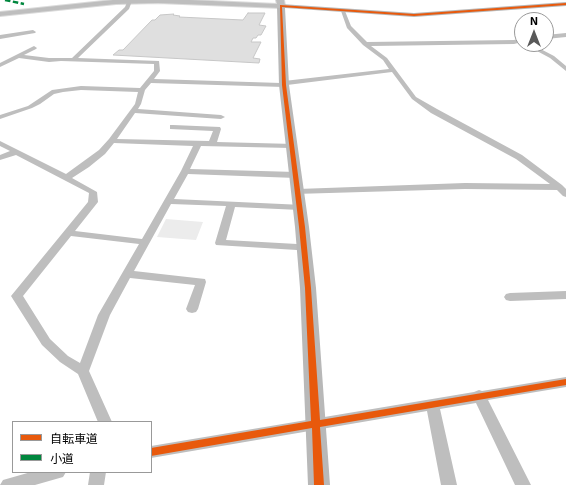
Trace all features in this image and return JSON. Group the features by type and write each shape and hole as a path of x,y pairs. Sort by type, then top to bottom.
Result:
{"main road":[{"path":"0,14 85,2 128,1 280,3"}],"street":[{"path":"73,60 127,8 128,1"},
{"path":"319,485 308,288 298,192 284,84 280,3 343,11 414,15 566,4"},
{"path":"470,3 483,10"},
{"path":"343,11 349,26 365,44 385,59 414,98 434,111 519,157 560,184 566,194"},
{"path":"0,37 33,32"},
{"path":"554,37 564,36"},
{"path":"365,44 514,42"},
{"path":"0,65 34,48"},
{"path":"541,52 566,69"},
{"path":"18,56 49,60 61,59 158,62 156,71 142,90 138,104 112,141 102,152 86,165 66,178"},
{"path":"149,81 284,84 393,70"},
{"path":"0,117 30,107 38,103 52,92 81,88 142,90"},
{"path":"133,111 222,117"},
{"path":"173,127 218,129 212,144"},
{"path":"112,141 291,146"},
{"path":"0,143 93,192 93,202 17,296 46,342 64,359 83,371 104,421"},
{"path":"83,371 104,314 143,242 185,171 198,143"},
{"path":"0,158 16,152"},
{"path":"185,171 298,192"},
{"path":"167,201 232,204 298,192 560,184"},
{"path":"232,204 220,243 297,247"},
{"path":"68,233 143,242"},
{"path":"127,274 201,282 192,309"},
{"path":"510,296 566,295"},
{"path":"152,452 479,395 566,382"},
{"path":"479,395 523,485"},
{"path":"432,404 449,485"},
{"path":"8,485 54,473"},
{"path":"96,485 98,473"}],"shaded area":[{"path":"166,219 203,222 196,240 157,237"}],"building":[{"path":"248,13 265,13 259,25 266,26 261,35 253,38 251,42 261,42 253,58 260,59 259,63 113,55 119,50 123,50 152,20 155,20 160,15 174,14 173,15 180,16 179,17 243,20"}],"marked path":[{"path":"5,0 24,4"}],"cycle path":[{"path":"319,485 308,288 302,227 284,85 281,6 414,15 566,4"},
{"path":"152,452 566,382"}]}
